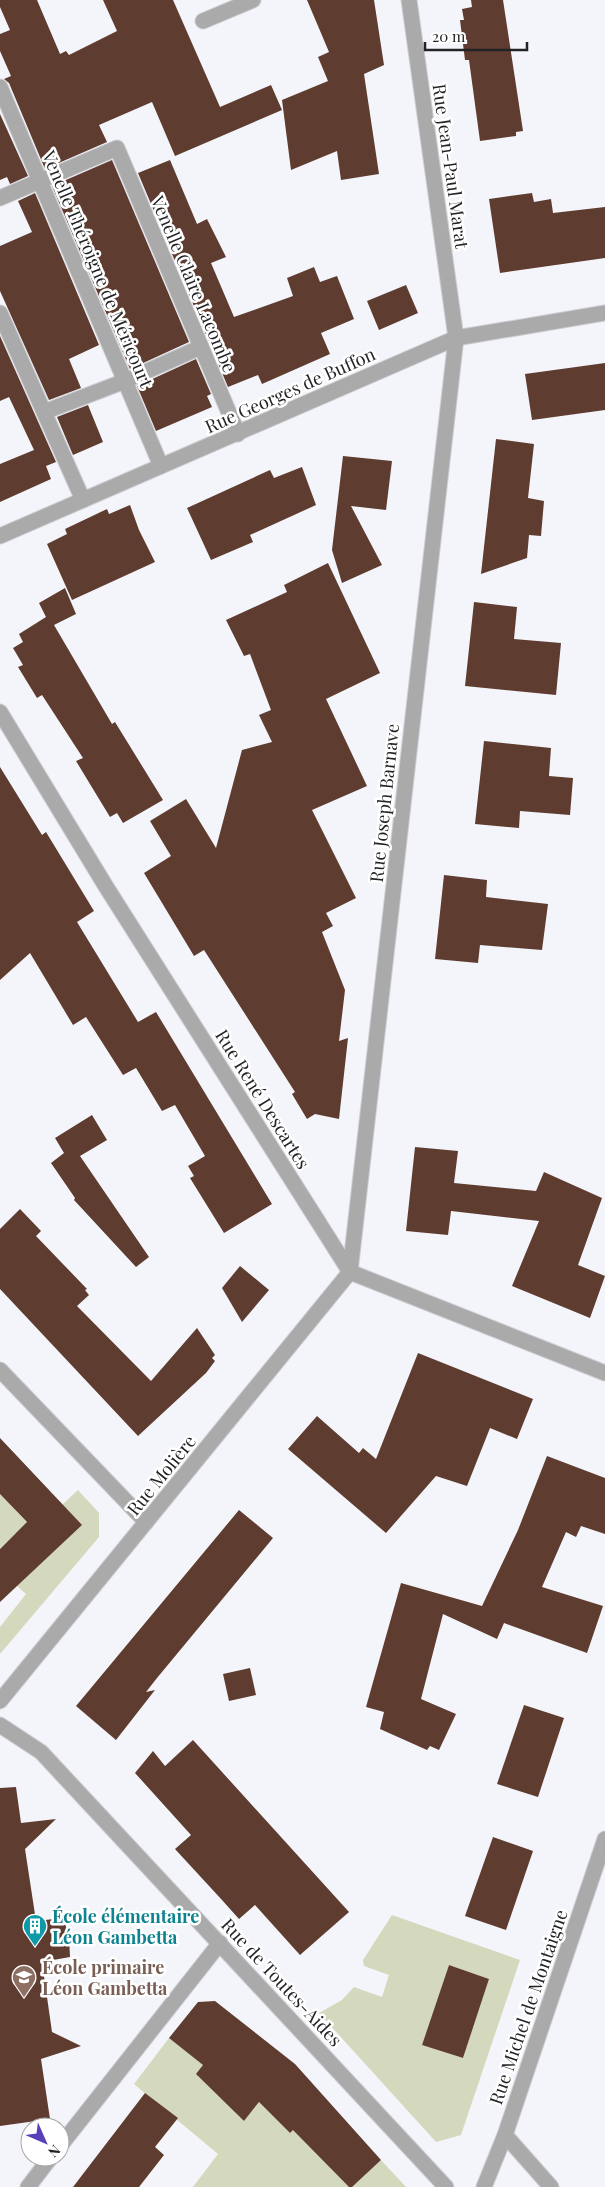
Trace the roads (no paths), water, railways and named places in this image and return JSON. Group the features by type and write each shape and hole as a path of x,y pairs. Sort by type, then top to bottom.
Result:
{"street":[{"name":"Rue Jean-Paul Marat","path":"409,0 456,338"},
{"path":"203,21 248,2"},
{"name":"Venelle Théroigne de Méricourt","path":"0,87 161,466"},
{"name":"Venelle Claire Lacombe","path":"40,181 117,148 238,434"},
{"path":"0,198 40,181"},
{"path":"0,313 83,500"},
{"name":"Rue Georges de Buffon","path":"0,536 456,338 605,314"},
{"name":"Rue Joseph Barnave","path":"350,1272 456,338"},
{"path":"44,412 125,381 201,348"},
{"name":"Rue René Descartes","path":"0,712 105,885 350,1272"},
{"path":"350,1272 605,1373"},
{"name":"Rue Molière","path":"0,1701 350,1272"},
{"path":"0,1370 146,1522"},
{"name":"Rue de Toutes-Aides","path":"0,1725 41,1752 446,2187"},
{"name":"Rue Michel de Montaigne","path":"484,2187 505,2135 605,1839"},
{"path":"70,2133 220,1943"},
{"path":"505,2135 551,2187"},
{"path":"28,2187 44,2167"}],"place":[{"name":"École élémentaire Léon Gambetta","path":"35,1947"},
{"name":"École primaire Léon Gambetta","path":"24,1998"}]}
